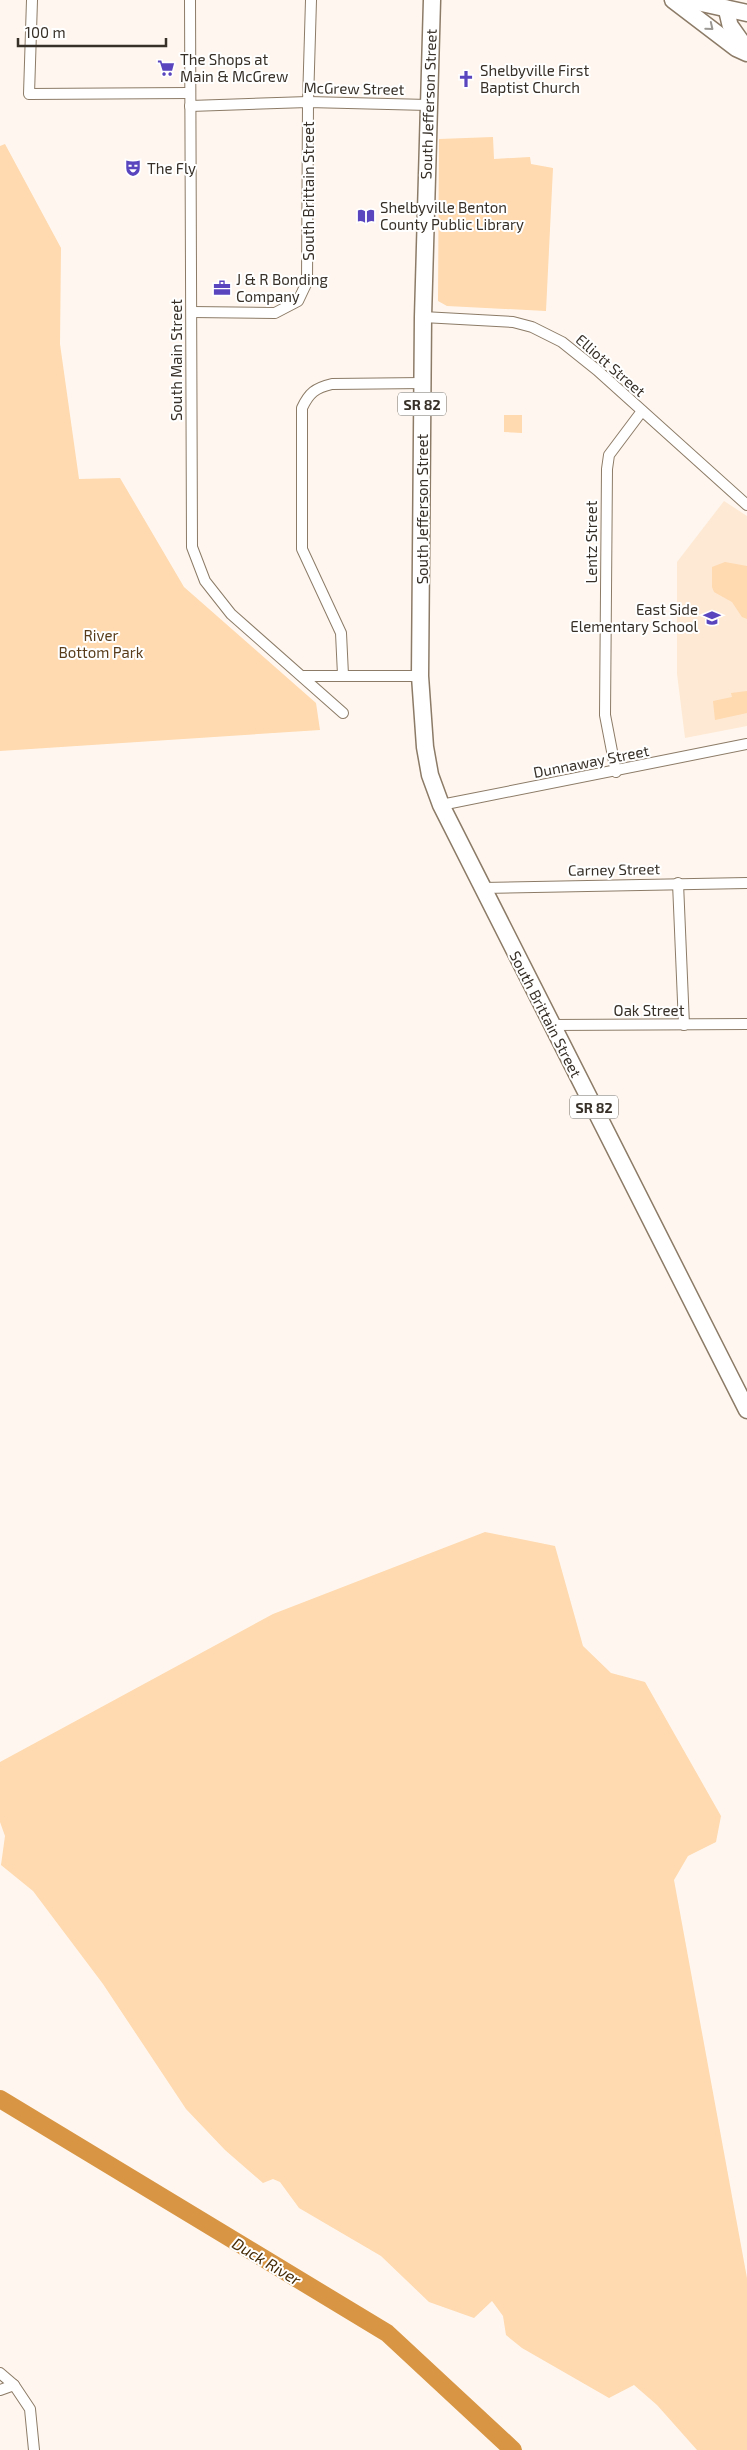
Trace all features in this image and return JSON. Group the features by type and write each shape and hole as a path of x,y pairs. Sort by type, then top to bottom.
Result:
{"main road":[{"name":"South Jefferson Street","path":"432,0 423,317 420,676 425,747 430,775 440,805"},
{"path":"673,0 736,48 747,53"},
{"path":"688,0 726,4 747,13"},
{"path":"726,4 730,25 747,48"},
{"name":"South Brittain Street","path":"440,805 747,1410"}],"street":[{"path":"32,0 29,94 189,93"},
{"name":"South Main Street","path":"190,0 192,547 204,581 231,614 344,713"},
{"name":"South Brittain Street","path":"192,312 275,314 298,302 307,282 309,263 308,102 312,0"},
{"name":"McGrew Street","path":"190,106 308,102 428,105"},
{"name":"Elliott Street","path":"423,317 503,321 532,327 562,342 597,370 747,505"},
{"path":"343,675 339,627 302,548 302,408 308,394 318,387 332,384 423,383"},
{"name":"Lentz Street","path":"616,772 605,715 606,469 609,455 642,411"},
{"path":"304,676 420,676"},
{"name":"Dunnaway Street","path":"440,805 616,772 747,744"},
{"path":"678,883 684,1025"},
{"name":"Carney Street","path":"482,888 747,883"},
{"name":"Oak Street","path":"551,1025 747,1024"},
{"path":"0,2373 14,2386 30,2409 34,2450"},
{"path":"0,2390 14,2386"}],"shaded area":[{"name":"East Side Elementary School","path":"724,501 747,516 747,726 685,738 677,674 677,562"}],"green space":[{"path":"493,137 494,159 530,157 531,164 553,168 546,311 447,306 438,301 439,139"},
{"name":"River Bottom Park","path":"5,144 61,248 60,344 79,479 120,478 184,587 316,703 320,730 0,751 0,146"},
{"path":"504,415 522,415 522,433 504,432"},
{"path":"725,562 747,566 747,619 742,617 732,602 714,592 712,587 712,567"},
{"path":"747,691 747,713 715,720 713,701 732,697 731,693"},
{"path":"485,1532 555,1546 583,1646 611,1673 645,1682 721,1816 716,1842 688,1856 674,1880 747,2278 747,2450 697,2450 657,2405 634,2385 609,2398 522,2348 506,2335 503,2316 492,2301 474,2318 429,2302 381,2256 299,2208 280,2182 273,2179 263,2183 225,2150 186,2109 103,1984 33,1891 1,1865 5,1836 0,1822 0,1762 273,1614"}],"waterway":[{"name":"Duck River","path":"0,2099 387,2333 513,2450"}],"place":[{"name":"The Shops at Main & McGrew","path":"166,68"},
{"name":"Shelbyville First Baptist Church","path":"466,79"},
{"name":"The Fly","path":"133,168"},
{"name":"Shelbyville Benton County Public Library","path":"366,216"},
{"name":"J & R Bonding Company","path":"222,288"},
{"name":"East Side Elementary School","path":"712,618"}]}
